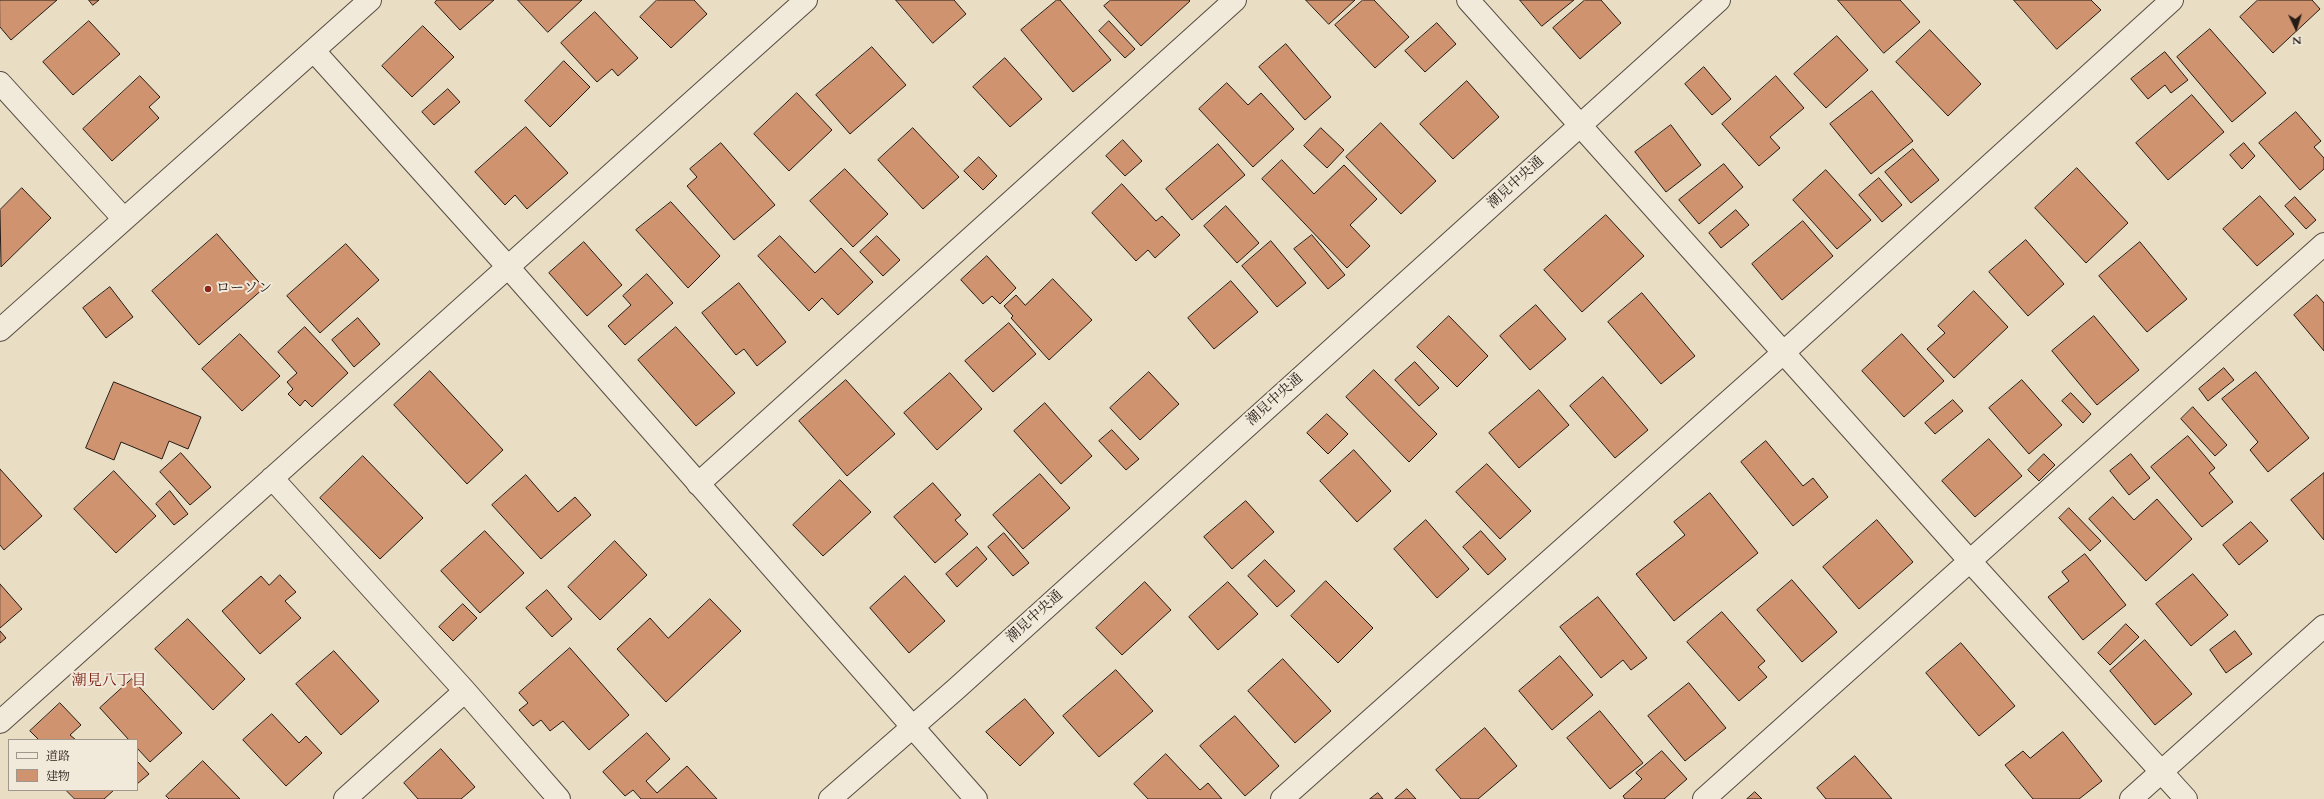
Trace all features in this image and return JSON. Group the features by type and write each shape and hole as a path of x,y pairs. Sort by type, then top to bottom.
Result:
{"street":[{"path":"0,330 123,218 370,0"},
{"path":"0,722 806,0"},
{"path":"698,484 1235,0"},
{"path":"1468,0 1969,560 2186,799"},
{"name":"潮見中央通","path":"830,799 912,728 1719,0"},
{"path":"1282,799 1783,353 2172,0"},
{"path":"314,51 508,267 976,799"},
{"path":"0,83 123,218"},
{"path":"1704,799 1969,560 2324,244"},
{"path":"272,478 465,691 559,799"},
{"path":"2131,799 2324,626"},
{"path":"345,799 465,691"}],"building":[{"path":"0,0 57,0 11,40 0,27"},
{"path":"89,0 99,0 93,5"},
{"path":"437,0 494,0 460,30 435,3"},
{"path":"518,0 582,0 548,32"},
{"path":"657,0 694,0 707,14 671,48 640,17"},
{"path":"896,0 954,0 966,14 933,43"},
{"path":"1057,0 1060,0 1111,60 1073,92 1021,30"},
{"path":"1111,0 1190,1 1141,46 1104,6"},
{"path":"1306,0 1355,0 1329,24"},
{"path":"1363,0 1374,0 1409,37 1375,68 1335,25"},
{"path":"1520,0 1574,0 1542,26"},
{"path":"1585,0 1601,0 1621,23 1580,59 1553,28"},
{"path":"1838,0 1900,0 1920,22 1884,53"},
{"path":"2014,0 2091,0 2101,10 2057,49"},
{"path":"2258,0 2312,0 2320,9 2273,53 2240,17"},
{"path":"595,12 638,58 618,76 612,69 597,82 561,43"},
{"path":"89,21 120,54 73,95 43,62"},
{"path":"1109,21 1135,49 1125,58 1099,31"},
{"path":"1437,23 1456,44 1425,72 1405,51"},
{"path":"423,26 454,57 412,97 382,66"},
{"path":"2210,29 2266,93 2232,122 2177,57"},
{"path":"1930,30 1981,84 1948,116 1896,62"},
{"path":"1837,36 1868,70 1826,108 1794,74"},
{"path":"1286,44 1331,97 1305,120 1259,67"},
{"path":"872,47 906,85 850,134 816,95"},
{"path":"2165,52 2188,80 2171,93 2165,85 2148,99 2131,79"},
{"path":"1005,58 1042,99 1010,127 973,87"},
{"path":"564,61 590,87 550,127 525,101"},
{"path":"1704,67 1731,99 1712,115 1685,84"},
{"path":"140,76 160,97 149,107 159,118 112,161 83,129"},
{"path":"1776,76 1804,108 1770,137 1780,148 1759,166 1722,124"},
{"path":"1467,81 1499,117 1453,159 1420,124"},
{"path":"1227,83 1248,105 1261,93 1294,129 1253,167 1199,109"},
{"path":"448,89 460,102 434,125 422,112"},
{"path":"1872,91 1913,141 1871,174 1830,124"},
{"path":"797,93 832,130 789,171 754,134"},
{"path":"2192,95 2224,132 2168,180 2136,143"},
{"path":"2296,112 2321,141 2314,147 2324,158 2324,169 2300,190 2259,143"},
{"path":"1381,123 1436,181 1401,214 1346,157"},
{"path":"1671,125 1701,165 1666,192 1635,152"},
{"path":"526,127 568,173 527,209 515,195 505,205 475,172"},
{"path":"913,128 959,177 923,209 878,160"},
{"path":"1321,128 1344,150 1327,168 1304,146"},
{"path":"1123,140 1142,161 1125,176 1106,156"},
{"path":"721,143 775,205 734,240 687,186 697,177 690,169"},
{"path":"2244,143 2255,156 2242,169 2230,155"},
{"path":"1218,144 1245,175 1192,220 1166,189"},
{"path":"1913,149 1939,180 1911,203 1885,172"},
{"path":"979,157 997,176 983,190 964,171"},
{"path":"1282,160 1314,194 1344,165 1377,199 1350,225 1370,246 1347,268 1262,179"},
{"path":"1724,164 1743,187 1699,224 1679,200"},
{"path":"2077,168 2128,223 2086,263 2035,208"},
{"path":"845,169 888,214 853,247 810,201"},
{"path":"1826,170 1871,220 1837,249 1793,200"},
{"path":"1879,178 1902,205 1882,222 1859,195"},
{"path":"1122,184 1156,221 1162,216 1180,235 1155,258 1148,250 1136,261 1092,213"},
{"path":"22,188 51,218 1,267 0,210"},
{"path":"2260,196 2294,234 2257,266 2223,229"},
{"path":"2295,197 2316,220 2306,229 2285,206"},
{"path":"671,202 720,256 688,288 636,230"},
{"path":"1226,206 1259,243 1237,263 1204,226"},
{"path":"1736,210 1749,225 1721,248 1709,233"},
{"path":"1606,215 1644,256 1582,312 1544,270"},
{"path":"1803,221 1833,256 1782,300 1752,264"},
{"name":"ローソン","path":"217,234 264,288 199,345 152,291"},
{"path":"1312,235 1345,275 1328,289 1294,249"},
{"path":"780,236 815,273 841,248 873,282 838,315 822,298 809,311 758,256"},
{"path":"877,236 900,260 883,276 860,252"},
{"path":"2026,240 2064,284 2028,316 1989,272"},
{"path":"1271,241 1306,283 1277,307 1242,266"},
{"path":"584,242 622,285 587,316 549,273"},
{"path":"2140,242 2187,299 2147,332 2099,276"},
{"path":"346,244 379,280 320,333 287,296"},
{"path":"987,256 1016,288 1000,304 992,296 983,304 961,280"},
{"path":"647,274 673,303 625,345 608,326 631,305 623,296"},
{"path":"1053,279 1092,320 1049,360 1011,318 1013,316 1004,306 1016,295 1025,305"},
{"path":"1231,281 1258,312 1214,349 1188,318"},
{"path":"739,283 786,342 757,366 744,349 736,355 702,313"},
{"path":"110,287 133,317 106,338 83,308"},
{"path":"1974,291 2008,327 1954,378 1927,349 1945,333 1938,326"},
{"path":"1642,293 1695,356 1661,384 1608,322"},
{"path":"2317,295 2324,303 2324,351 2294,315"},
{"path":"1536,305 1566,339 1530,370 1500,336"},
{"path":"1449,316 1488,356 1457,387 1417,347"},
{"path":"2094,316 2139,370 2097,405 2052,351"},
{"path":"358,318 380,344 354,367 332,340"},
{"path":"1009,323 1036,354 993,392 965,361"},
{"path":"305,327 348,373 312,407 305,400 300,406 288,394 293,389 287,382 297,373 278,352"},
{"path":"676,327 735,393 696,426 638,360"},
{"path":"240,334 280,376 242,411 202,369"},
{"path":"1902,334 1944,381 1904,417 1862,371"},
{"path":"1415,362 1439,388 1419,406 1395,380"},
{"path":"2224,368 2234,380 2208,401 2199,389"},
{"path":"1374,370 1437,434 1409,462 1346,397"},
{"path":"430,371 503,450 467,484 394,405"},
{"path":"1149,372 1179,404 1140,440 1110,408"},
{"path":"2256,372 2309,438 2268,472 2250,450 2258,442 2222,399"},
{"path":"950,373 982,409 937,450 904,413"},
{"path":"1603,377 1648,430 1615,458 1570,406"},
{"path":"846,380 895,434 847,476 799,421"},
{"path":"2022,380 2062,425 2029,454 1989,408"},
{"path":"114,382 201,417 188,449 169,441 162,459 121,442 114,460 86,448"},
{"path":"1539,390 1569,425 1519,468 1489,433"},
{"path":"2071,393 2091,414 2083,423 2062,401"},
{"path":"1953,400 1963,411 1935,434 1925,423"},
{"path":"1045,403 1092,456 1061,484 1014,431"},
{"path":"2193,407 2227,445 2215,456 2181,419"},
{"path":"1327,414 1348,434 1328,454 1307,433"},
{"path":"1112,430 1139,459 1126,470 1099,441"},
{"path":"2188,436 2215,468 2209,473 2233,502 2202,527 2151,467"},
{"path":"1989,439 2022,476 1975,517 1942,481"},
{"path":"1766,441 1803,486 1813,478 1828,497 1793,526 1741,462"},
{"path":"1354,450 1391,491 1357,522 1320,481"},
{"path":"181,453 211,487 190,505 160,472"},
{"path":"2044,454 2055,465 2039,481 2028,470"},
{"path":"2131,454 2150,478 2129,495 2110,471"},
{"path":"363,456 423,518 380,559 320,498"},
{"path":"1487,464 1531,511 1500,539 1456,492"},
{"path":"0,469 42,516 4,550 0,545"},
{"path":"114,471 156,516 116,553 74,509"},
{"path":"2324,473 2324,540 2291,500"},
{"path":"1040,474 1070,508 1023,549 993,515"},
{"path":"526,475 558,512 575,497 591,515 541,559 492,505"},
{"path":"840,480 871,512 823,556 793,525"},
{"path":"933,483 961,515 955,520 968,534 935,563 894,517"},
{"path":"170,491 188,514 174,525 156,504"},
{"path":"1710,493 1758,553 1674,621 1636,574 1685,535 1674,522"},
{"path":"2113,497 2134,520 2157,499 2192,539 2146,581 2089,519"},
{"path":"1246,501 1274,532 1232,569 1204,537"},
{"path":"2069,508 2101,541 2090,551 2059,518"},
{"path":"1426,520 1469,569 1437,598 1394,549"},
{"path":"1877,520 1913,562 1859,609 1823,567"},
{"path":"2251,522 2268,541 2239,565 2223,545"},
{"path":"485,531 524,573 480,613 441,571"},
{"path":"1481,531 1506,559 1488,575 1463,547"},
{"path":"1004,533 1029,563 1013,576 988,547"},
{"path":"615,541 647,575 600,620 568,587"},
{"path":"977,547 987,559 957,587 946,574"},
{"path":"2085,554 2126,605 2083,640 2048,597 2069,581 2062,572"},
{"path":"1265,560 1295,591 1277,607 1248,576"},
{"path":"2193,574 2228,615 2191,646 2156,604"},
{"path":"280,575 296,592 285,601 301,618 260,654 222,611 261,576 269,585"},
{"path":"905,576 945,621 909,653 870,608"},
{"path":"1792,580 1837,632 1802,662 1757,610"},
{"path":"1326,581 1373,628 1338,663 1291,616"},
{"path":"1145,582 1171,610 1122,655 1096,628"},
{"path":"1228,582 1258,614 1218,650 1189,617"},
{"path":"0,584 22,609 0,628"},
{"path":"547,590 572,619 552,637 526,608"},
{"path":"1598,597 1647,658 1631,670 1623,660 1601,678 1560,627"},
{"path":"710,599 741,631 666,702 617,649 650,618 668,638"},
{"path":"463,604 477,618 453,641 439,627"},
{"path":"1722,612 1765,661 1758,667 1767,677 1739,701 1687,642"},
{"path":"188,619 245,679 213,710 155,649"},
{"path":"2126,624 2139,637 2110,665 2098,653"},
{"path":"0,631 6,638 0,643"},
{"path":"2235,631 2252,654 2226,673 2210,650"},
{"path":"2145,640 2192,694 2155,725 2110,671"},
{"path":"1961,643 2015,706 1979,736 1926,673"},
{"path":"570,648 629,715 589,750 563,721 550,731 541,720 533,726 519,710 528,703 519,693"},
{"path":"334,651 379,701 341,735 296,684"},
{"path":"1560,656 1593,695 1552,730 1519,691"},
{"path":"1283,659 1331,711 1295,743 1248,691"},
{"path":"1116,670 1153,711 1099,757 1063,716"},
{"path":"132,679 182,733 150,762 138,749 138,739 128,739 100,708"},
{"path":"1689,683 1726,728 1685,761 1648,716"},
{"path":"1025,699 1054,733 1020,766 986,732"},
{"path":"60,703 81,725 70,735 75,739 38,739 30,731"},
{"path":"1600,711 1643,763 1610,789 1567,738"},
{"path":"272,714 299,743 306,736 322,753 286,786 243,740"},
{"path":"1235,716 1279,766 1245,796 1200,746"},
{"path":"1485,728 1517,766 1478,799 1461,799 1436,770"},
{"path":"2063,732 2102,781 2079,799 2033,799 2005,765 2023,751 2030,758"},
{"path":"647,733 670,759 646,781 657,793 687,766 717,799 641,799 633,790 625,796 603,772"},
{"path":"441,749 475,787 461,799 418,799 404,783"},
{"path":"1662,751 1687,779 1664,799 1625,799 1623,796 1642,779 1636,773"},
{"path":"1166,754 1200,790 1208,783 1222,799 1148,799 1134,784"},
{"path":"1855,756 1892,799 1826,799 1817,788"},
{"path":"203,761 240,799 169,799 166,796"},
{"path":"138,762 149,774 138,783"},
{"path":"1407,789 1416,799 1395,799"},
{"path":"67,791 113,791 104,799 75,799"},
{"path":"1755,792 1762,799 1747,799"},
{"path":"1378,793 1383,799 1370,799"}],"place":[{"name":"ローソン","path":"208,289"}],"district":[{"name":"潮見八丁目","path":"109,682"}]}
